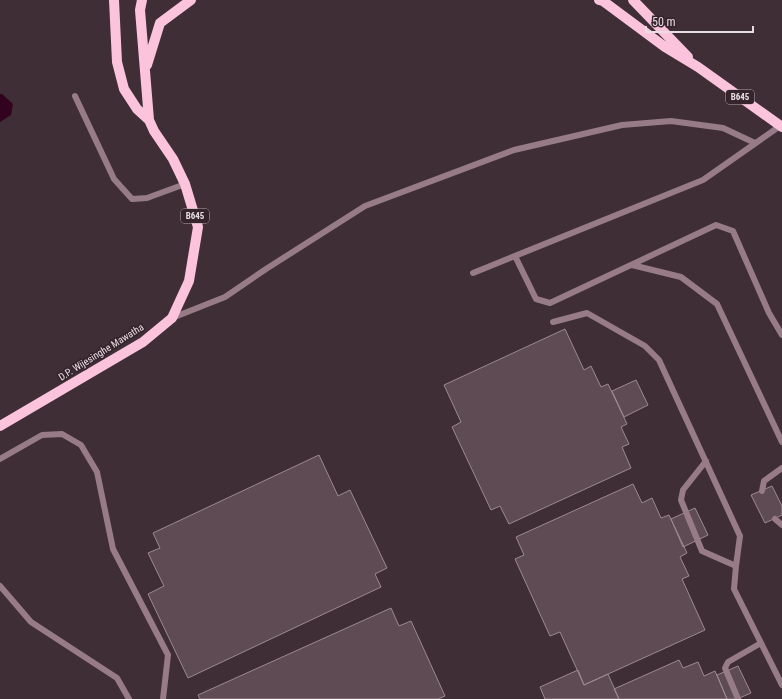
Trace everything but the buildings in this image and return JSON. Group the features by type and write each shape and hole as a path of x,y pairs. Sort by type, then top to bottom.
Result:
{"main road":[{"name":"D.P. Wijesinghe Mawatha","path":"114,0 117,62 124,88 137,109 149,120"},
{"name":"D.P. Wijesinghe Mawatha","path":"0,426 143,342 172,318 189,281 198,227 185,184 173,159 154,131 149,120 140,10 142,0"},
{"path":"145,70 160,23 191,0"},
{"name":"B645","path":"599,0 603,1 665,47 698,67 781,127"},
{"name":"B645","path":"633,0 698,67"}],"lane":[{"path":"75,96 114,179 132,199 147,198 185,184"},
{"path":"172,318 225,297 365,206 514,150 622,125 671,121 723,128 755,143"},
{"path":"473,273 703,180 755,143 781,127"},
{"path":"515,256 536,299 550,302 716,225 733,231 769,313 782,335"},
{"path":"632,265 680,277 717,304 782,442"},
{"path":"552,322 587,313 645,346 659,360 740,536 734,589 782,686"},
{"path":"0,460 42,435 62,434 81,445 97,472 113,549 168,655 163,699"},
{"path":"706,461 683,490 681,500 702,551 736,566"},
{"path":"762,491 764,481 782,468"},
{"path":"775,519 782,525"},
{"path":"0,586 31,622 116,678 130,699"},
{"path":"738,699 726,668 728,662 761,643"}],"shaded area":[{"path":"0,94 2,94 13,104 11,115 0,122"}]}
